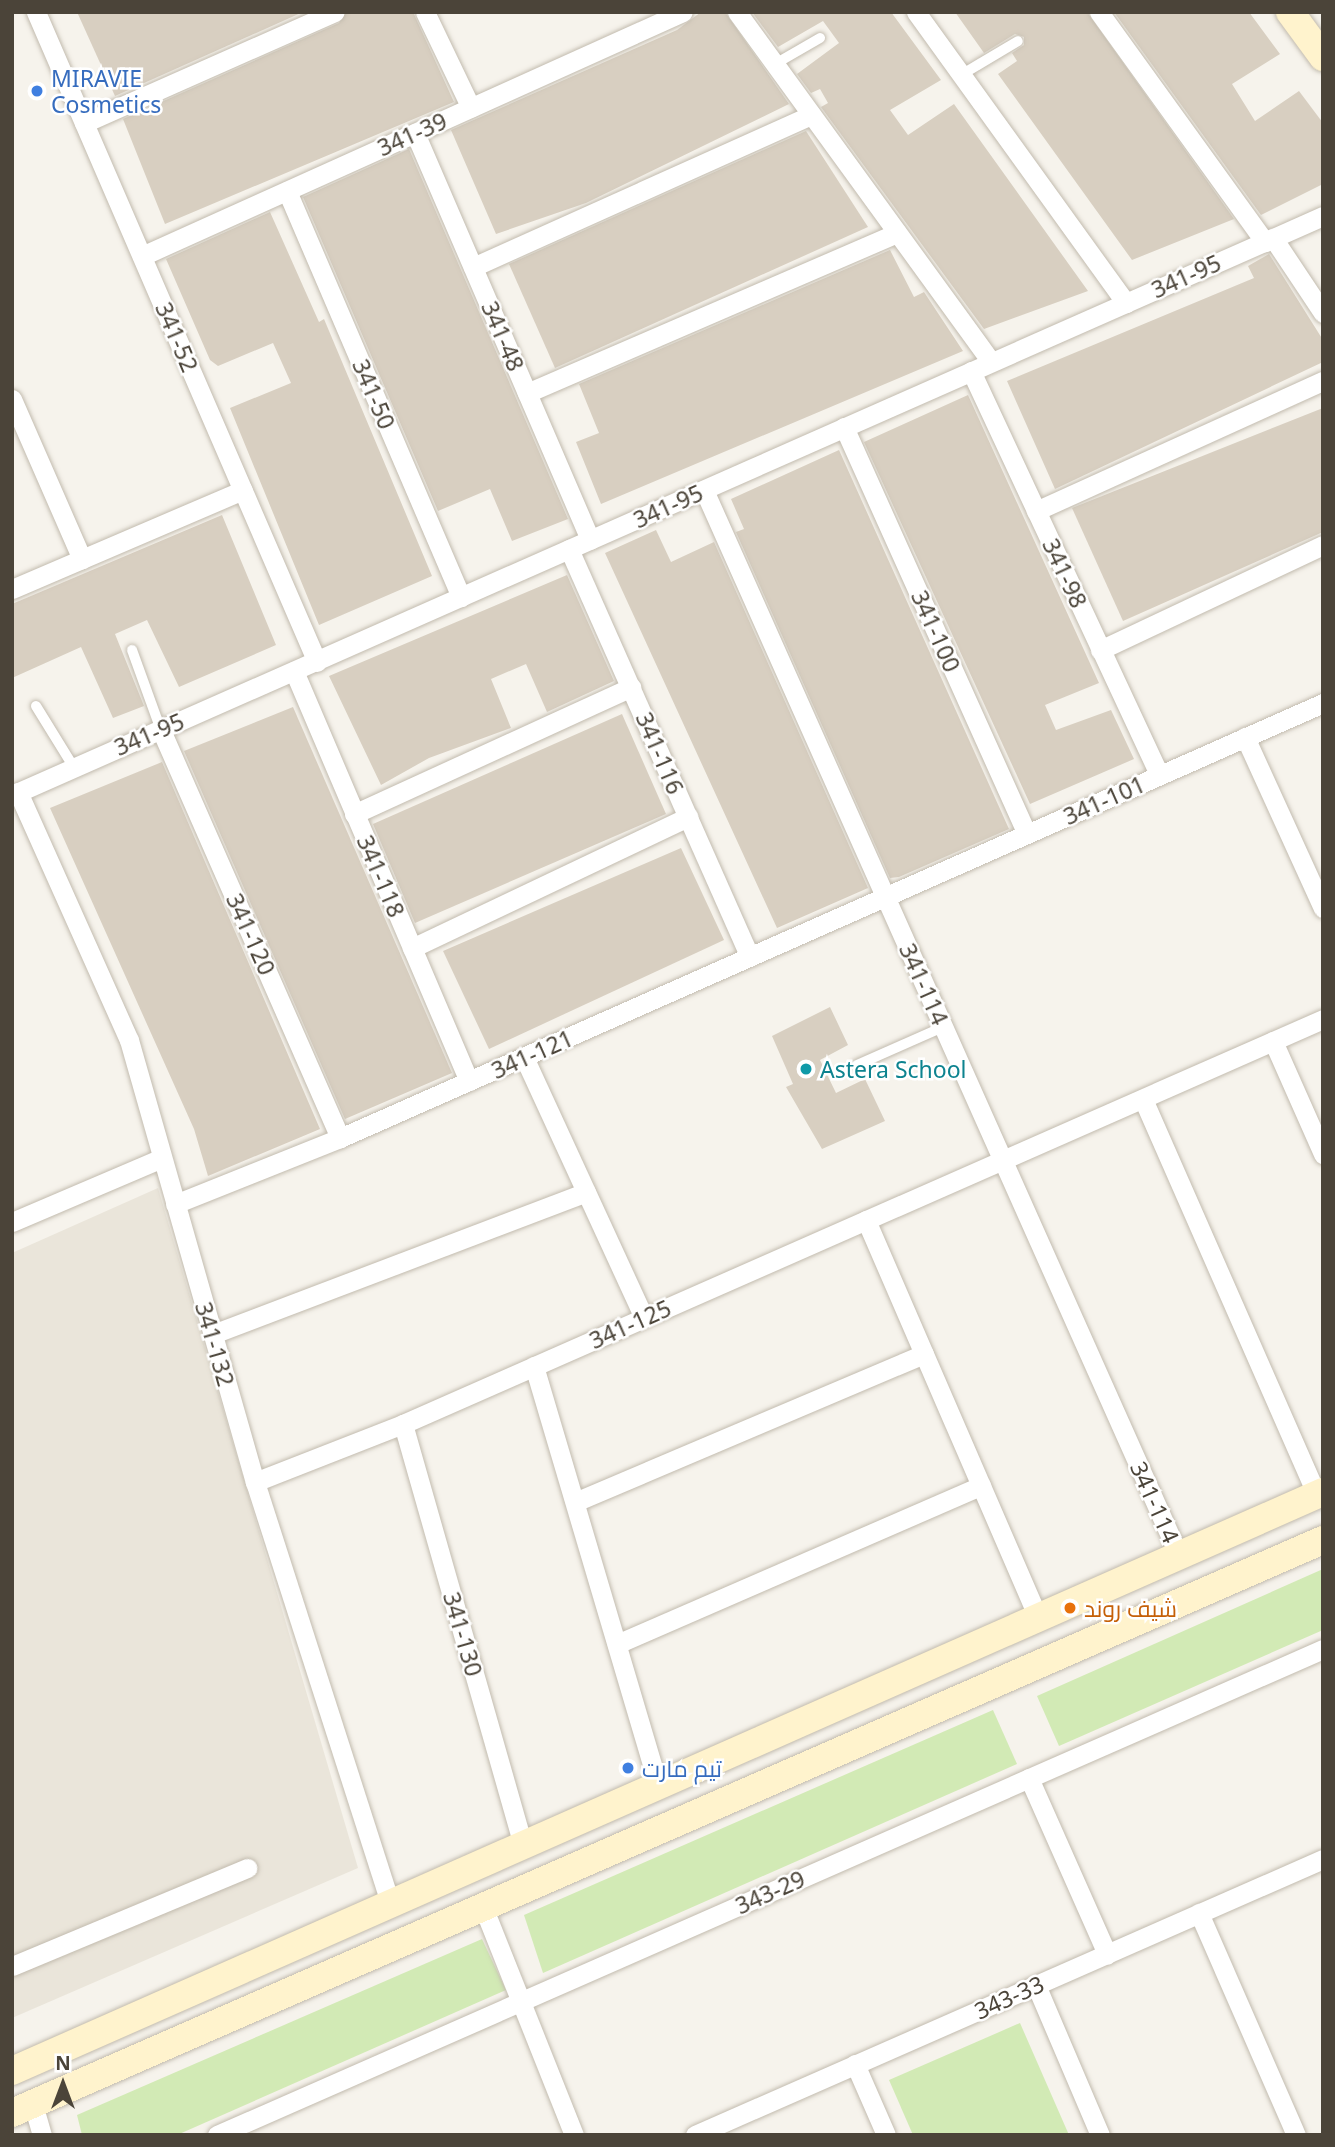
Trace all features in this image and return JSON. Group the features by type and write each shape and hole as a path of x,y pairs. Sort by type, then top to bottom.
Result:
{"main road":[{"path":"1290,12 1323,57"},
{"path":"12,2071 1320,1493"},
{"path":"23,2109 968,1697 1323,1539"},
{"path":"947,1657 968,1697"}],"street":[{"name":"341-52","path":"36,12 317,662"},
{"path":"84,123 334,12"},
{"path":"425,12 471,108"},
{"name":"341-39","path":"142,256 683,12"},
{"path":"737,12 991,362"},
{"path":"916,12 1126,303"},
{"path":"1098,12 1323,313"},
{"path":"473,267 811,115"},
{"name":"341-48","path":"415,133 590,540"},
{"name":"341-50","path":"288,191 461,597"},
{"name":"341-95","path":"15,794 73,766 317,662 1323,216"},
{"path":"527,393 897,233"},
{"name":"341-98","path":"971,371 1159,775"},
{"path":"1036,511 1323,381"},
{"path":"12,399 82,559"},
{"name":"341-100","path":"845,427 1027,834"},
{"path":"12,589 243,489"},
{"name":"341-114","path":"704,489 1179,1556"},
{"path":"1100,650 1323,545"},
{"name":"341-116","path":"569,549 750,957"},
{"name":"341-118","path":"294,671 469,1081"},
{"path":"354,814 631,687"},
{"name":"341-101","path":"885,897 1323,703"},
{"name":"341-120","path":"161,730 340,1138"},
{"path":"1245,737 1315,870 1323,908"},
{"name":"341-132","path":"15,794 128,1040 255,1482 391,1905"},
{"path":"412,948 688,817"},
{"name":"341-121","path":"175,1204 340,1138 885,897"},
{"name":"341-125","path":"255,1482 403,1424 1323,1019"},
{"path":"1273,1041 1323,1154"},
{"path":"524,1057 644,1318"},
{"path":"1143,1099 1320,1493"},
{"path":"12,1222 162,1158"},
{"path":"212,1334 586,1192"},
{"path":"866,1220 1038,1618"},
{"path":"575,1502 924,1354"},
{"path":"534,1366 658,1785"},
{"name":"341-130","path":"403,1424 523,1844"},
{"path":"617,1644 981,1486"},
{"name":"343-29","path":"217,2135 1323,1649"},
{"path":"1028,1778 1107,1954"},
{"name":"343-33","path":"695,2135 1323,1859"},
{"path":"12,1966 247,1868"},
{"path":"484,1909 574,2135"},
{"path":"1199,1913 1296,2135"},
{"path":"1036,1985 1100,2135"},
{"path":"855,2064 886,2135"},
{"path":"23,2109 42,2135"}],"lane":[{"path":"775,64 820,38"},
{"path":"961,75 1018,41"},
{"path":"132,650 161,730"},
{"path":"36,706 73,766"},
{"path":"857,1065 943,1027"}],"shaded area":[{"path":"158,1188 358,1868 12,2018 12,1253"}],"green space":[{"path":"1323,1569 1323,1630 1059,1746 1037,1696"},
{"path":"993,1710 1017,1764 543,1973 524,1915"},
{"path":"482,1939 506,1990 177,2135 82,2135 77,2115"},
{"path":"1020,2023 1069,2135 913,2135 889,2080"}],"building":[{"path":"77,12 303,12 115,96"},
{"path":"346,12 413,12 454,102 165,224 123,119 339,23"},
{"path":"701,12 725,12 789,104 586,203 496,234 451,130 677,30"},
{"path":"752,12 891,12 941,80 890,110 908,135 954,104 1088,291 984,329 821,107 828,103 820,89 811,93 797,74 839,43 823,21 778,47"},
{"path":"955,12 1087,12 1234,219 1132,260 998,74 1017,61 1012,53 1024,45 1024,37 1015,34 984,53"},
{"path":"1114,12 1249,12 1280,54 1232,84 1255,121 1299,91 1323,123 1323,184 1261,215"},
{"path":"806,131 868,227 555,368 509,264"},
{"path":"409,149 568,519 512,541 490,489 438,511 303,197"},
{"path":"270,212 319,322 324,319 432,576 319,625 230,408 291,383 273,343 218,366 210,360 166,259"},
{"path":"890,250 914,297 924,292 963,351 601,504 576,442 599,433 579,384"},
{"path":"1269,254 1323,340 1323,362 1055,489 1007,381 1254,278 1248,266"},
{"path":"968,395 1099,683 1045,705 1056,730 1111,710 1134,759 1030,804 864,442"},
{"path":"1323,408 1323,532 1123,621 1072,508"},
{"path":"839,450 1009,829 899,877 890,878 736,532 744,529 731,499"},
{"path":"222,515 276,645 179,687 147,620 115,634 144,706 113,718 81,647 12,678 12,604"},
{"path":"656,530 671,562 714,542 868,888 777,928 605,553"},
{"path":"567,575 614,681 547,712 526,664 491,679 511,728 429,758 381,785 329,676"},
{"path":"293,707 452,1073 345,1119 184,751"},
{"path":"622,714 666,814 415,923 373,824"},
{"path":"162,762 320,1129 208,1176 194,1129 50,808"},
{"path":"681,848 724,940 489,1049 443,951"},
{"name":"Astera School","path":"830,1007 848,1045 820,1060 836,1093 865,1079 885,1121 822,1149 786,1087 793,1084 772,1036"}],"place":[{"name":"MIRAVIE Cosmetics","path":"37,91"},
{"name":"Astera School","path":"806,1069"},
{"name":"شیف روند","path":"1070,1608"},
{"name":"تیم مارت","path":"628,1768"}]}
